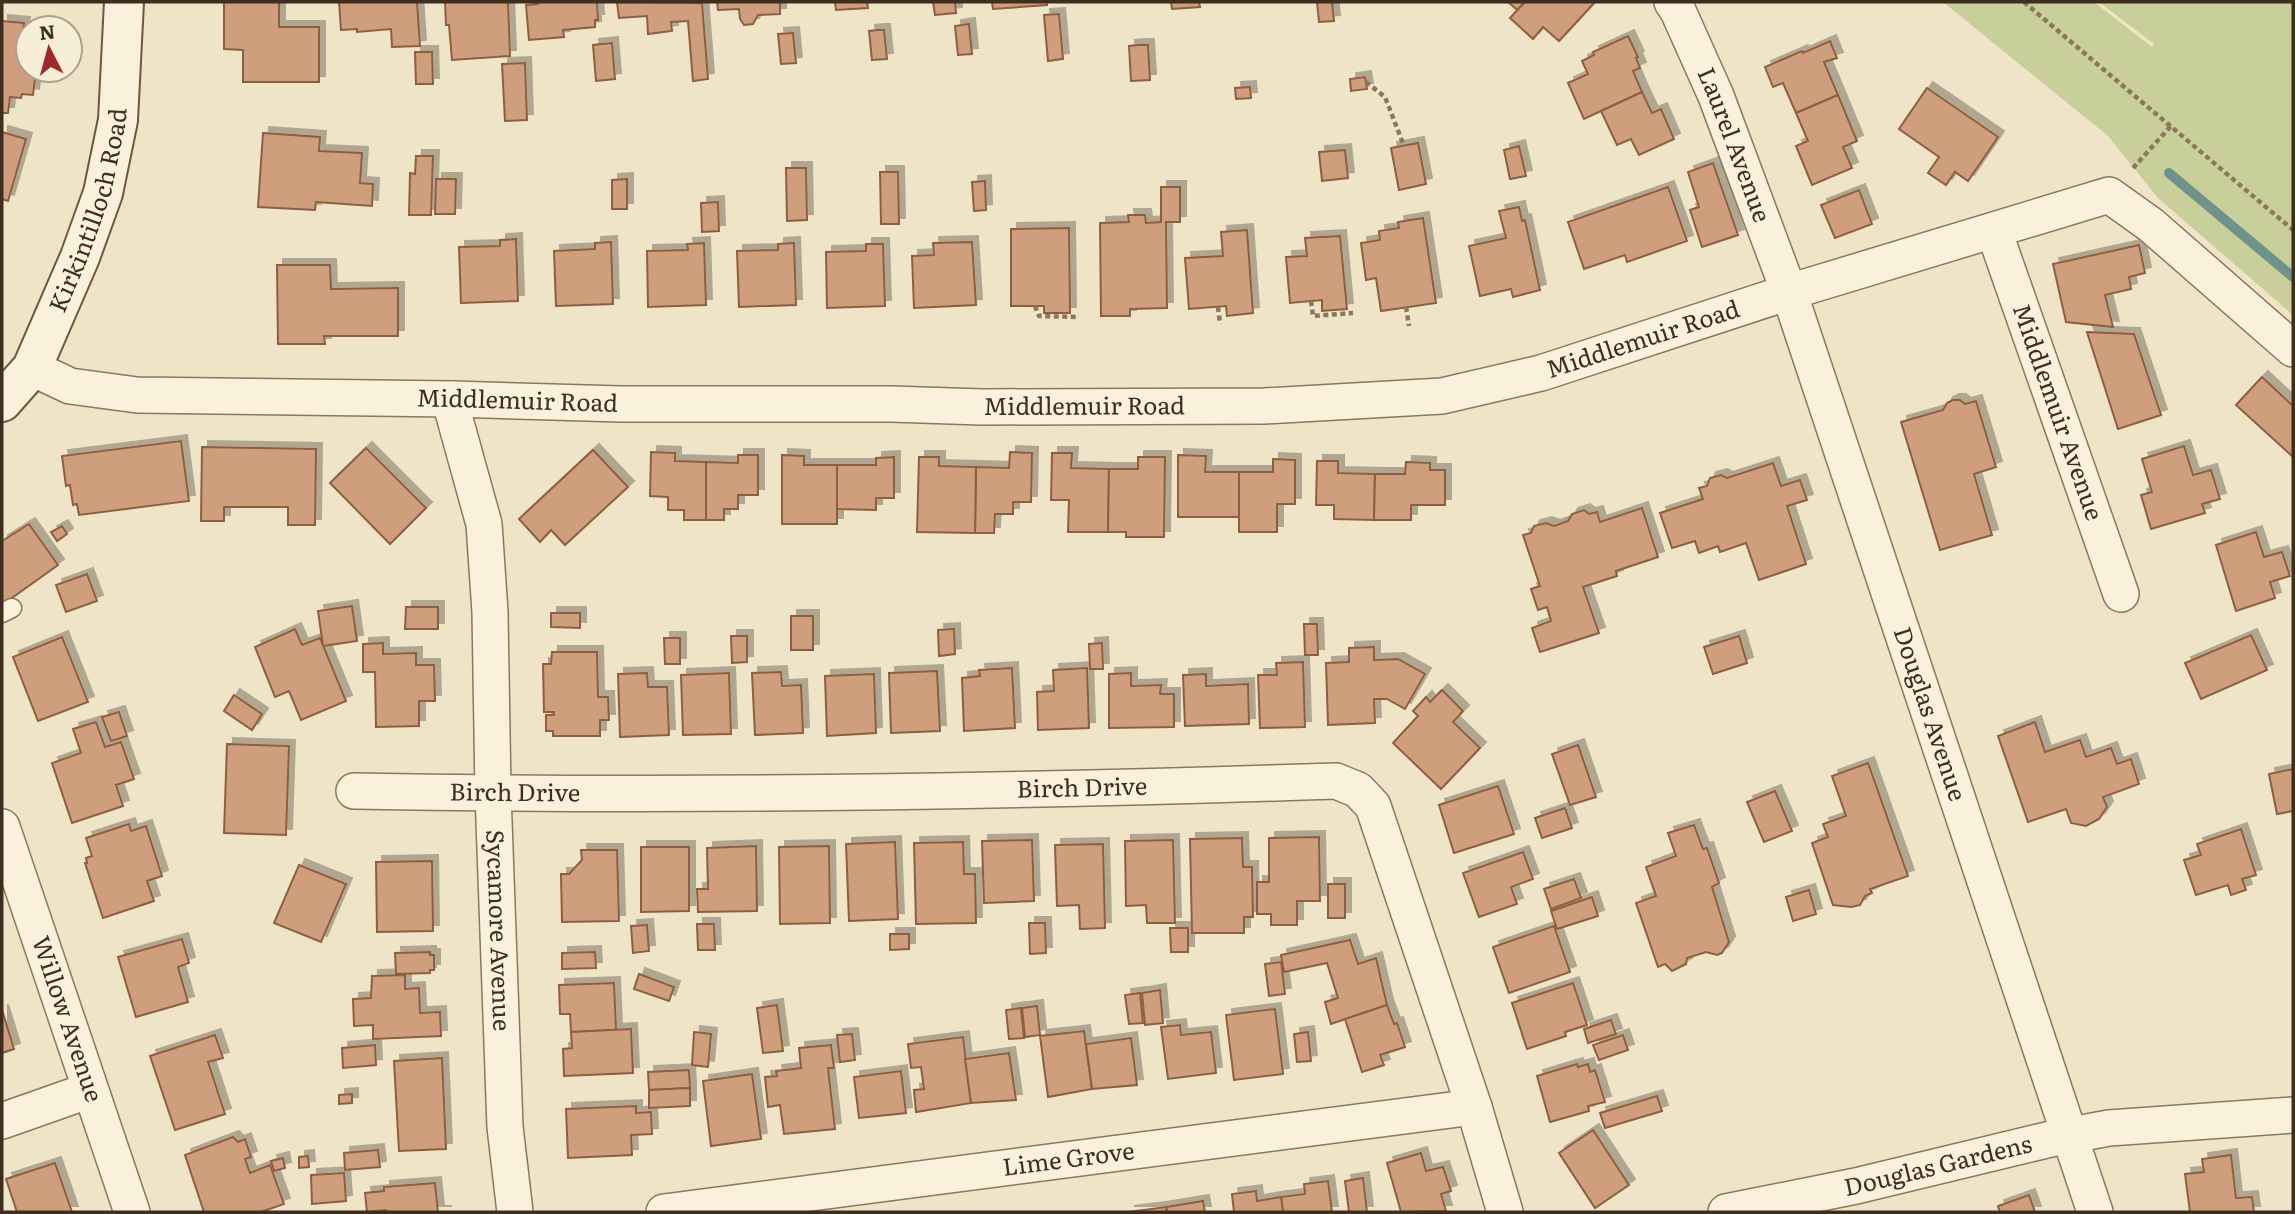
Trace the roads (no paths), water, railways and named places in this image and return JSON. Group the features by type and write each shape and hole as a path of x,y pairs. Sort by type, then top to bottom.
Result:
{"main road":[{"name":"Kirkintilloch Road","path":"2,402 33,368 80,257 103,194 118,120 124,2"}],"street":[{"name":"Laurel Avenue","path":"1672,2 1716,96 1789,292"},
{"name":"Middlemuir Road","path":"33,368 70,386 137,395 621,404 891,404 982,407 1264,405 1442,396 1541,373 1789,292 2109,195 2151,225 2293,349"},
{"name":"Middlemuir Avenue","path":"1994,231 2121,594"},
{"name":"Douglas Avenue","path":"1789,292 2095,1212"},
{"name":"Sycamore Avenue","path":"453,399 453,412 484,524 490,612 493,793 505,1126 515,1212"},
{"name":"Birch Drive","path":"354,791 493,793 1100,789 1336,780 1358,790 1373,806 1474,1107 1505,1212"},
{"name":"Willow Avenue","path":"2,827 132,1212"},
{"path":"2,1121 90,1090"},
{"name":"Lime Grove","path":"664,1212 1474,1107"},
{"path":"2068,1135 2109,1128 2293,1115"},
{"name":"Douglas Gardens","path":"1726,1212 1856,1186 2068,1135"}],"waterway":[{"path":"2169,173 2293,277"}]}
